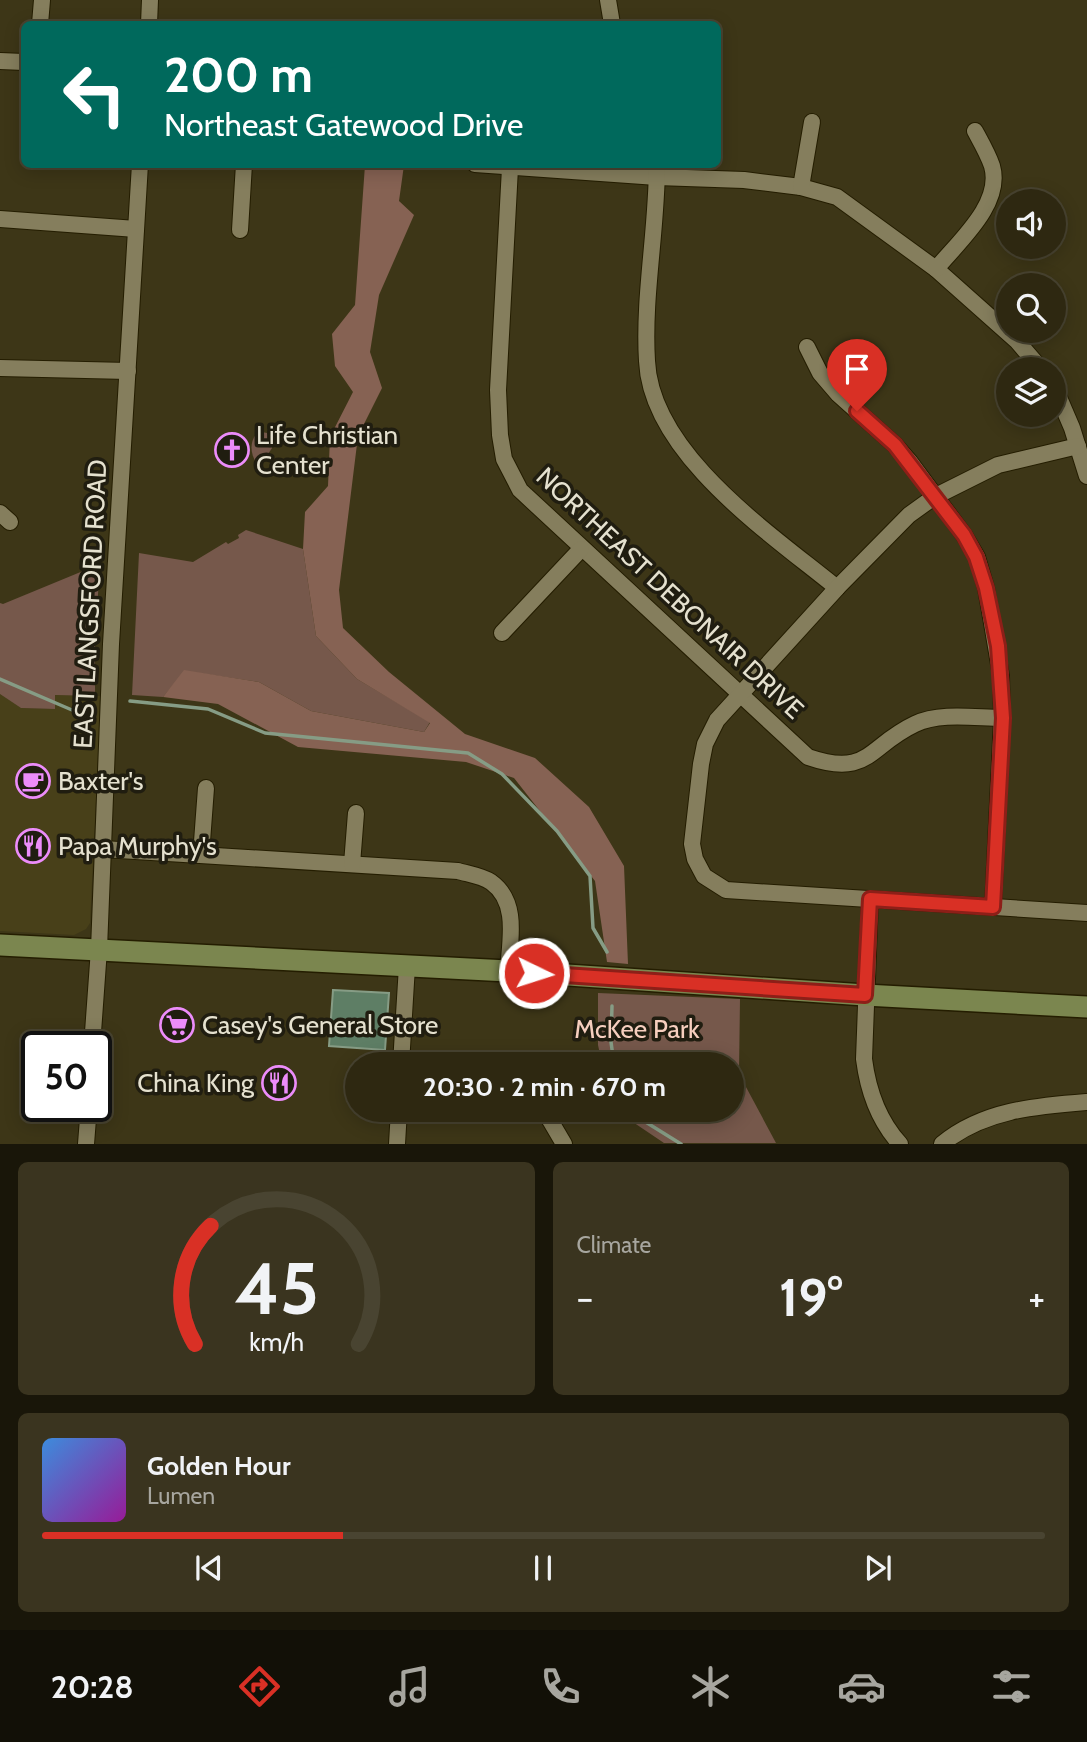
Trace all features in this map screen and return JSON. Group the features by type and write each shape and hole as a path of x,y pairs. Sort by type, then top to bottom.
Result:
{"main road":[{"path":"0,945 508,971 1087,1007"}],"street":[{"path":"40,21 42,0"},
{"path":"149,21 150,0"},
{"path":"608,0 612,21"},
{"path":"0,61 21,62"},
{"path":"801,187 812,122"},
{"path":"936,269 977,222 991,198 993,168 975,131"},
{"name":"EAST LANGSFORD ROAD","path":"93,1031 99,949 111,644 140,168"},
{"path":"240,230 244,168"},
{"path":"510,168 657,171 801,187 837,198 936,269 1017,341 1031,357"},
{"name":"NORTHEAST DEBONAIR DRIVE","path":"510,168 498,390 504,459 520,490 581,549 741,692 808,757 828,764 854,764 872,755 916,723 938,718 1003,718"},
{"path":"657,171 647,338 648,376 654,402 687,454 730,500 837,587"},
{"path":"0,219 136,229"},
{"path":"807,347 820,373 838,394 895,445 964,535 976,557 986,588 998,646 1003,718 993,907"},
{"path":"0,368 128,371"},
{"path":"1066,416 1087,476"},
{"path":"1078,446 998,465 934,497 909,515 837,587 717,720 705,744 692,844 695,859 704,876 726,890 1087,913"},
{"path":"502,633 581,549"},
{"path":"201,855 206,788"},
{"path":"352,864 356,813"},
{"path":"103,849 458,871 489,880 508,900 508,971"},
{"path":"870,899 863,1036 866,1076 877,1109 892,1136 900,1143"},
{"path":"402,1052 407,966"},
{"path":"942,1143 956,1132 1009,1111 1087,1102"},
{"path":"86,1143 88,1122"},
{"path":"397,1143 398,1122"},
{"path":"551,1122 564,1143"}],"shaded area":[{"path":"365,168 404,168 399,201 414,215 379,295 370,352 382,388 358,436 339,590 343,628 389,672 465,734 535,758 589,807 624,866 628,964 607,962 595,881 514,778 466,762 298,747 218,704 163,697 184,670 259,682 311,711 424,732 430,723 357,679 316,636 303,549 305,512 328,486 330,437 353,392 335,366 332,334 355,305"},
{"path":"0,694 21,708 54,709 55,695 101,696 90,923 86,929 74,935 0,931"},
{"path":"333,990 389,993 385,1050 329,1046"}],"green space":[{"path":"262,432 267,433 272,448 259,468 252,455 252,446 254,437"},
{"path":"246,530 303,549 316,636 357,679 430,722 424,732 311,711 259,682 185,671 163,697 132,695 139,553 193,562 226,542 228,544 239,538 238,535"},
{"path":"100,564 95,640 95,696 55,695 55,709 21,708 0,694 0,603"},
{"name":"McKee Park","path":"598,993 740,999 739,1052 599,1052"},
{"name":"McKee Park","path":"744,1083 776,1143 664,1143 633,1122 744,1122"}],"waterway":[{"path":"0,679 72,710"},
{"path":"130,701 208,709 265,733 468,753 502,774 557,831 590,876 593,928 607,952"},
{"path":"612,1006 612,1052"},
{"path":"646,1122 681,1144"}],"place":[{"name":"Life Christian Center","path":"232,450"},
{"name":"Baxter's","path":"33,781"},
{"name":"Papa Murphy's","path":"33,846"},
{"name":"Casey's General Store","path":"177,1025"},
{"name":"China King","path":"279,1083"}],"route":[{"path":"534,973 865,995 870,899 993,907 1003,718 998,646 986,588 976,557 964,535 895,445 857,411"}]}
